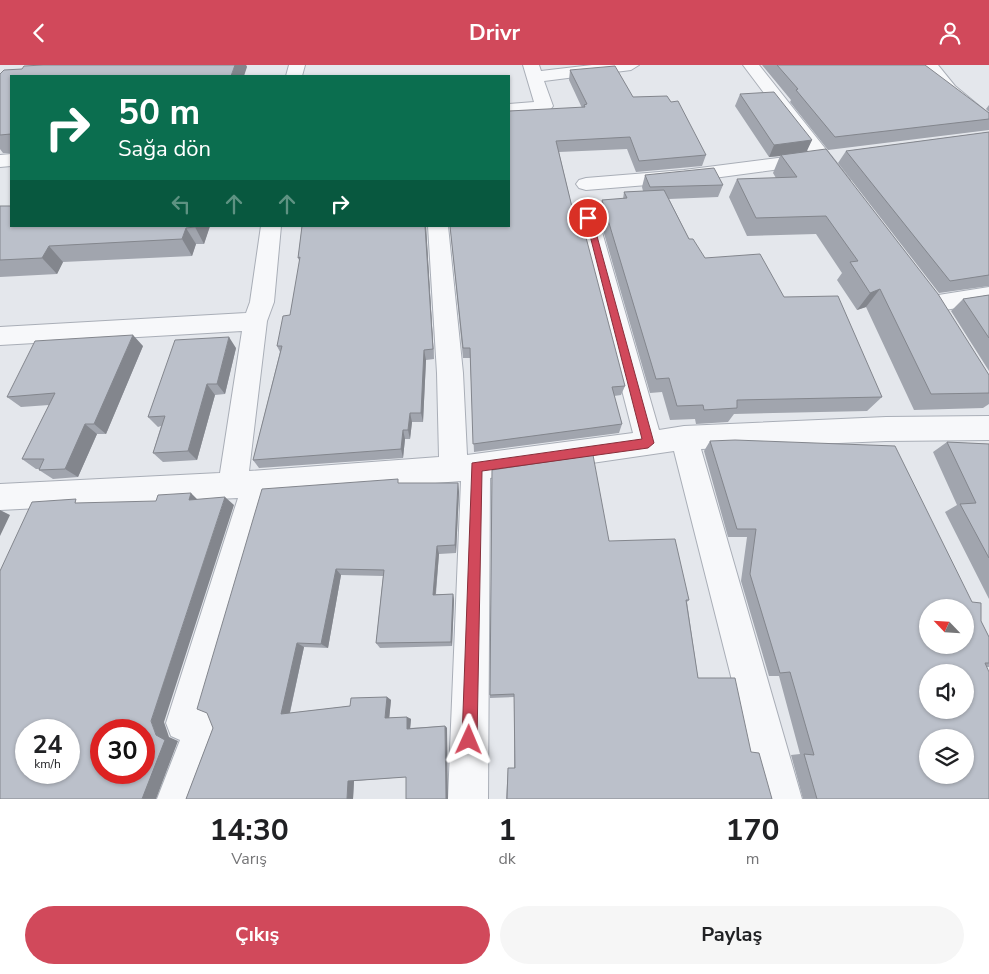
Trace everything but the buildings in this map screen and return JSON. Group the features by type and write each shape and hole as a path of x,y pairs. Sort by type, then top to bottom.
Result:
{"street":[{"path":"510,109 544,106 532,71 631,65"},
{"path":"751,65 833,157 852,196"},
{"path":"930,65 937,78 954,96 989,122"},
{"path":"586,184 684,176 833,157"},
{"path":"588,218 648,443"},
{"path":"177,799 203,729 184,723 245,484 255,321 262,302 271,227"},
{"path":"438,227 450,373 465,467 468,799"},
{"path":"932,305 989,295"},
{"path":"0,336 255,321"},
{"path":"0,497 37,493 245,484 465,467 684,438 892,442 989,428"},
{"path":"684,438 782,799"},
{"path":"25,521 37,493"}],"route":[{"path":"469,740 476,467 648,443 588,218"}]}
